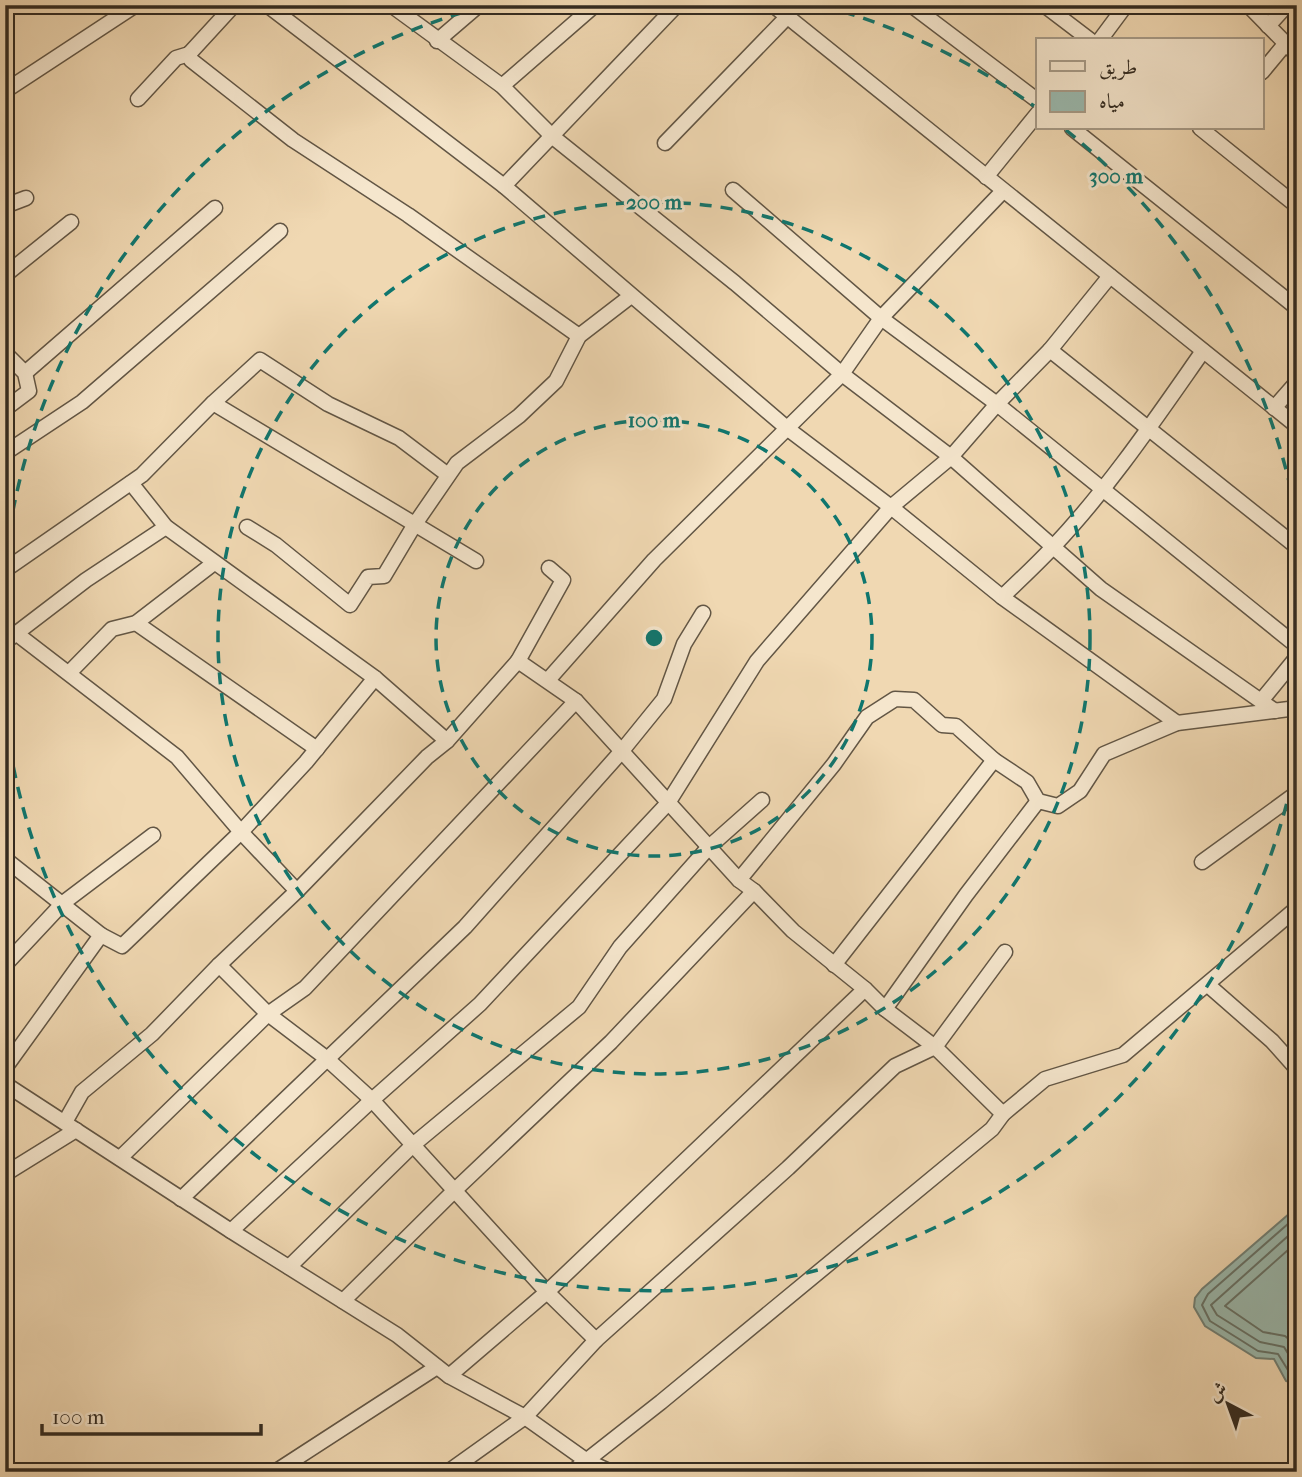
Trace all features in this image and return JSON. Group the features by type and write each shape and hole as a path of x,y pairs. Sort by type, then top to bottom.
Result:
{"street":[{"path":"5,91 136,5"},
{"path":"138,99 176,58 189,54 234,5"},
{"path":"267,5 504,186 788,429 891,507 1002,597 1177,723"},
{"path":"391,5 502,86 553,136 842,374 951,457 1101,589 1275,711"},
{"path":"437,41 479,5"},
{"path":"502,86 595,5"},
{"path":"504,186 677,5"},
{"path":"773,5 1297,426"},
{"path":"911,5 1036,99"},
{"path":"1044,5 1087,38"},
{"path":"1101,38 1126,5"},
{"path":"1248,5 1297,55"},
{"path":"1268,26 1287,5"},
{"path":"665,143 788,16"},
{"path":"1264,70 1286,43"},
{"path":"189,54 191,60 293,139 408,215 579,336"},
{"path":"986,177 1036,115"},
{"path":"1074,130 1297,308"},
{"path":"1208,130 1297,206"},
{"path":"733,190 881,318 997,404 1297,646"},
{"path":"548,680 654,560 842,374 881,318 1003,191"},
{"path":"5,206 26,198"},
{"path":"25,373 215,208"},
{"path":"5,275 72,222"},
{"path":"5,453 82,401 280,231"},
{"path":"231,1231 480,1004 668,803 757,661 891,507 951,457 997,404 1050,350 1110,276"},
{"path":"247,527 276,545 350,605 368,577 384,576 415,524 457,463 519,416 556,381 579,336 631,296"},
{"path":"1050,350 1297,547"},
{"path":"1002,597 1054,547 1102,489 1150,428 1203,351"},
{"path":"5,354 25,373 29,391 5,409"},
{"path":"5,570 142,475 260,360 328,404 399,438 447,475"},
{"path":"1274,408 1297,382"},
{"path":"213,403 477,561"},
{"path":"131,483 166,527 375,678 447,741"},
{"path":"166,527 86,580 11,638 69,673 177,757 241,832 297,891"},
{"path":"69,673 112,629 136,623 214,562"},
{"path":"5,1174 71,1126 82,1092 152,1034 297,891 427,757 447,741 518,661 563,580 549,568"},
{"path":"181,1199 466,926 621,752 664,699 684,643 703,613"},
{"path":"136,623 317,749"},
{"path":"1261,701 1297,657"},
{"path":"518,661 576,701 739,880 754,891 793,931 865,989 885,1009 935,1047 1003,1114"},
{"path":"5,859 63,903 96,941 122,946 241,832 317,749 375,678"},
{"path":"739,880 834,764 867,717 895,699 914,700 942,725 956,726 993,760 1027,782 1038,801 1058,806 1080,791 1104,754 1177,723 1297,708"},
{"path":"120,1158 268,1014 305,988 576,701"},
{"path":"834,965 993,760"},
{"path":"1202,862 1297,793"},
{"path":"289,1267 414,1144 579,1007 620,947 709,846 762,800"},
{"path":"885,1009 966,895 1038,801"},
{"path":"5,965 63,903 153,835"},
{"path":"343,1301 611,1042 754,891"},
{"path":"572,1472 981,1138 1003,1114 1045,1079 1123,1055 1297,908"},
{"path":"5,1068 96,941"},
{"path":"448,1472 525,1417 596,1340 789,1168 895,1066 935,1047 1005,952"},
{"path":"219,965 268,1014 326,1058 372,1100 547,1292 596,1340"},
{"path":"1208,985 1272,1041 1297,1069"},
{"path":"275,1472 443,1372 547,1292 865,989"},
{"path":"5,1084 397,1335 443,1372 525,1417 587,1461 611,1472"}],"water":[{"path":"1297,1207 1297,1385 1286,1381 1274,1359 1256,1358 1205,1326 1194,1307 1195,1298 1202,1289"}]}
